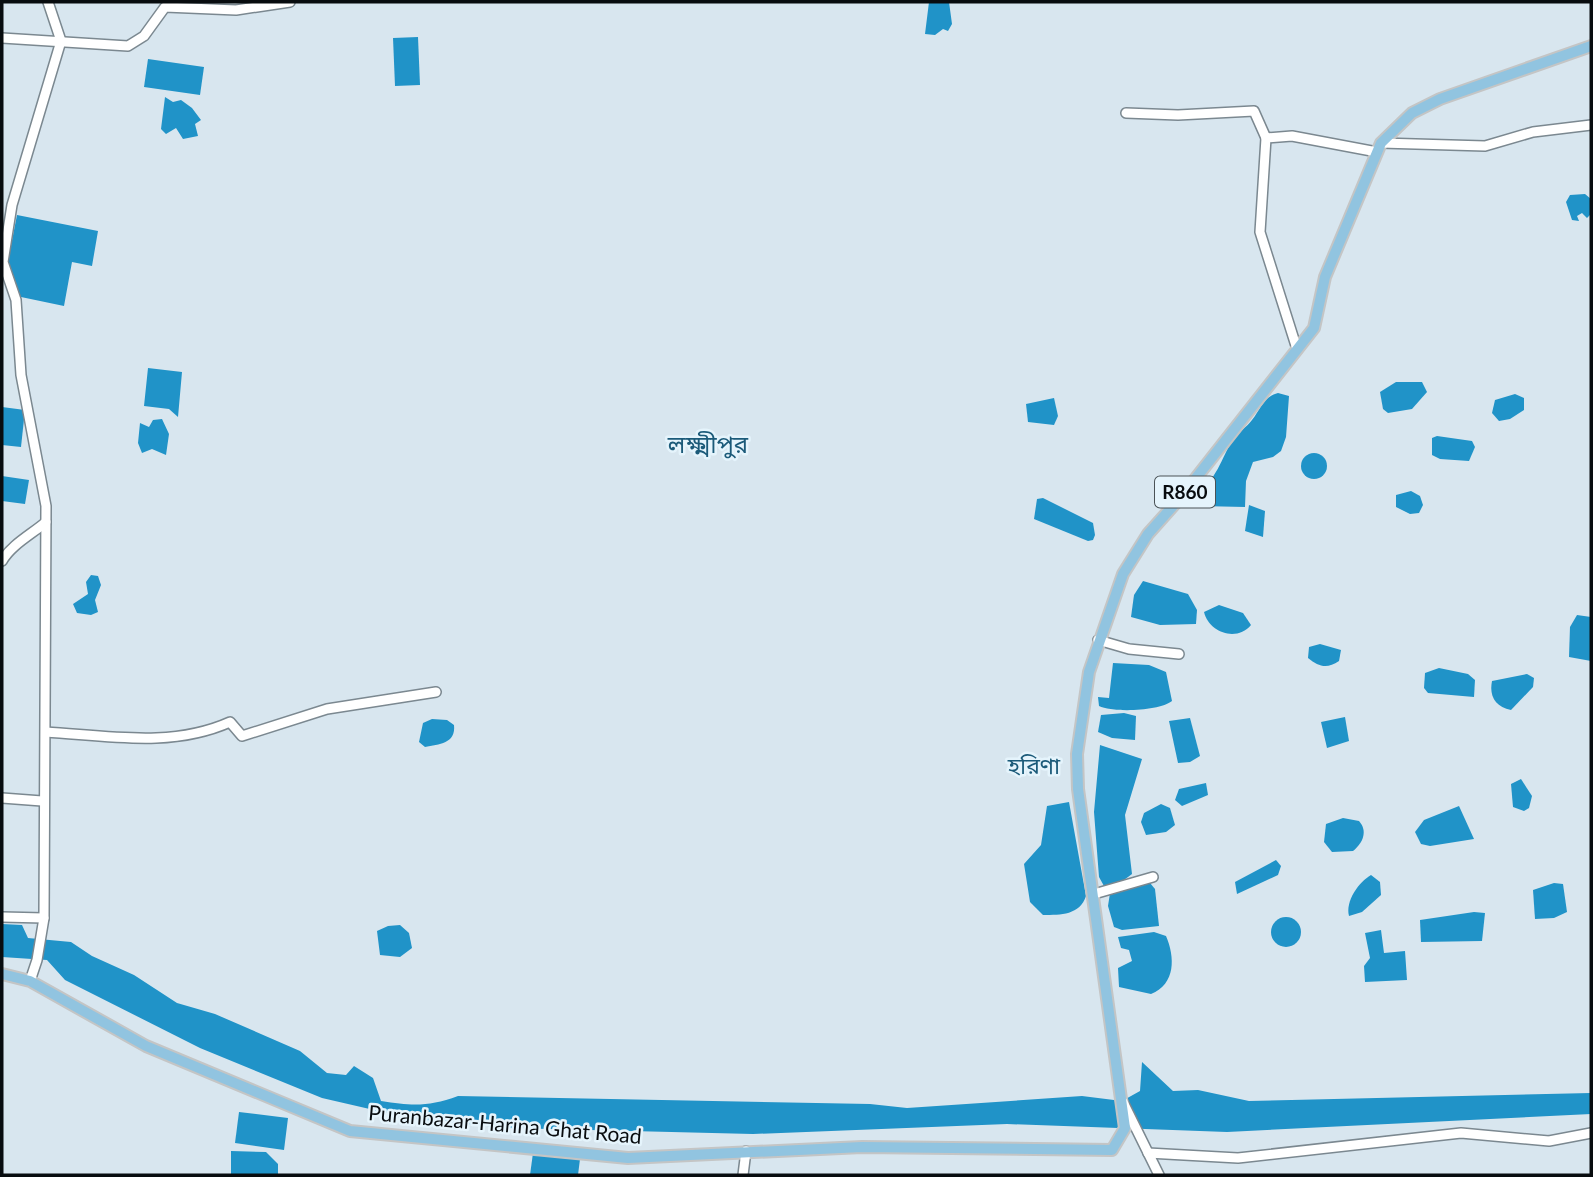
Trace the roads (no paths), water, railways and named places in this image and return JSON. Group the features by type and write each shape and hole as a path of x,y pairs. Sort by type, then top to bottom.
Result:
{"main road":[{"name":"R860","path":"1122,1101 1079,789 1077,754 1089,672 1123,574 1134,554 1314,328 1325,277 1379,148 1412,113 1440,99 1591,46"},
{"name":"Puranbazar-Harina Ghat Road","path":"2,974 30,981 146,1046 350,1131 628,1158 862,1147 1112,1150 1122,1138 1125,1128 1122,1101"}],"street":[{"path":"30,981 37,960 44,918 42,802 46,732 46,522 42,481 21,375 16,300 4,261 12,205 61,41 48,2"},
{"path":"2,38 128,46 144,36 165,8 236,10 290,2"},
{"path":"1126,113 1178,116 1254,111 1266,138 1260,232 1297,349"},
{"path":"1266,138 1292,136 1379,148 1485,146 1534,132 1591,125"},
{"path":"2,561 8,551 22,543 46,522"},
{"path":"1098,640 1129,649 1179,654"},
{"path":"46,732 165,740 204,734 230,722 242,736 327,709 436,692"},
{"path":"2,798 42,802"},
{"path":"1094,894 1153,877"},
{"path":"2,917 44,918"},
{"path":"1122,1101 1159,1175"},
{"path":"1148,1153 1238,1158 1461,1133 1549,1141 1591,1132"},
{"path":"743,1175 746,1151"}],"water":[{"path":"929,2 949,2 952,24 948,31 943,29 935,35 925,34"},
{"path":"418,37 420,85 395,86 393,38"},
{"path":"148,59 204,67 200,95 144,87"},
{"path":"165,97 173,102 181,100 192,108 201,120 195,124 198,136 183,139 176,128 166,134 161,129"},
{"path":"1585,194 1591,199 1591,214 1587,218 1582,213 1577,216 1579,221 1572,220 1566,202 1570,195"},
{"path":"17,215 98,231 92,266 72,262 64,306 21,297 5,276"},
{"path":"148,368 182,372 178,417 169,409 144,406"},
{"path":"1396,382 1422,382 1427,392 1412,409 1388,413 1383,409 1380,392"},
{"path":"1278,393 1289,396 1286,437 1281,451 1273,457 1253,462 1246,481 1245,507 1200,506 1195,491 1208,483 1237,434 1250,423 1266,400"},
{"path":"1515,394 1524,398 1524,410 1510,419 1499,421 1492,413 1495,400"},
{"path":"1054,398 1058,416 1054,425 1028,422 1026,404"},
{"path":"2,407 25,410 21,447 2,445"},
{"path":"162,419 169,434 166,455 152,449 142,453 138,443 140,423 149,427 153,420"},
{"path":"1437,436 1472,441 1475,447 1469,461 1440,459 1432,455 1432,438"},
{"path":"1314,453 1323,457 1327,466 1323,475 1314,479 1305,475 1301,466 1305,457"},
{"path":"2,476 29,480 25,504 2,501"},
{"path":"1411,491 1420,496 1423,505 1419,513 1410,514 1396,507 1396,495"},
{"path":"1043,498 1093,523 1093,540 1088,541 1034,519 1037,499"},
{"path":"1249,505 1265,511 1263,537 1245,531"},
{"path":"91,575 98,576 101,585 95,600 98,612 91,615 77,613 73,604 88,594 86,582"},
{"path":"1143,581 1188,594 1197,610 1196,624 1160,625 1131,617 1134,595"},
{"path":"1219,605 1243,613 1251,625 1238,633 1217,630 1204,612"},
{"path":"1577,615 1591,617 1591,661 1569,657 1570,627"},
{"path":"1320,644 1341,650 1339,661 1323,666 1308,658 1309,647"},
{"path":"1113,663 1149,665 1166,672 1172,701 1158,707 1136,710 1115,710 1099,706 1098,697 1109,698"},
{"path":"1439,668 1468,674 1475,680 1474,697 1428,693 1424,688 1425,673"},
{"path":"1527,674 1534,678 1533,687 1511,710 1505,709 1494,700 1492,681"},
{"path":"1124,713 1136,716 1135,740 1112,738 1098,732 1101,715"},
{"path":"1345,717 1349,741 1327,748 1321,722"},
{"path":"1190,718 1200,756 1190,762 1178,763 1169,721"},
{"path":"432,719 447,720 454,725 454,731 446,742 425,747 419,742 423,723"},
{"path":"1100,745 1142,759 1125,815 1132,874 1124,880 1104,886 1099,877 1094,812"},
{"path":"1521,779 1532,796 1529,808 1524,811 1513,807 1511,784"},
{"path":"1206,783 1208,795 1182,806 1175,800 1179,789"},
{"path":"1069,802 1086,896 1075,910 1043,915 1030,902 1024,864 1041,845 1047,806"},
{"path":"1161,804 1170,808 1175,825 1166,832 1146,835 1141,822 1144,813"},
{"path":"1459,806 1474,839 1430,846 1421,844 1415,832 1424,820"},
{"path":"1343,818 1359,821 1363,837 1353,851 1332,852 1324,842 1326,824"},
{"path":"1276,860 1281,866 1278,875 1237,894 1235,882"},
{"path":"1371,875 1380,882 1381,895 1362,912 1349,916 1349,904 1354,892"},
{"path":"1150,883 1155,889 1159,926 1122,930 1114,927 1108,906 1110,893"},
{"path":"1554,883 1563,884 1567,912 1554,918 1535,919 1533,890"},
{"path":"1474,912 1485,913 1482,941 1421,942 1420,920"},
{"path":"1286,917 1297,921 1301,932 1297,943 1286,947 1275,943 1271,932 1275,921"},
{"path":"2,924 22,925 28,938 71,942 92,956 134,975 177,1003 215,1014 300,1051 327,1073 346,1075 354,1066 373,1078 381,1101 402,1104 429,1104 458,1096 870,1104 907,1108 1082,1096 1122,1101 1140,1091 1142,1062 1173,1091 1198,1090 1249,1101 1591,1093 1591,1114 1227,1132 1007,1124 753,1134 508,1128 413,1119 322,1098 200,1048 65,980 47,960 2,957"},
{"path":"400,925 409,933 412,948 400,957 380,955 377,931"},
{"path":"1381,930 1384,953 1405,951 1407,980 1365,982 1364,966 1370,958 1365,933"},
{"path":"1154,932 1166,936 1171,953 1171,969 1165,984 1151,994 1119,987 1118,968 1132,961 1129,950 1121,948 1118,937"},
{"path":"239,1112 288,1118 284,1150 235,1143"},
{"path":"231,1151 266,1152 278,1164 278,1175 231,1175"},
{"path":"533,1153 580,1159 578,1175 530,1175"}],"district":[{"name":"লক্ষ্মীপুর","path":"708,445"},
{"name":"হরিণা","path":"1034,766"}]}
